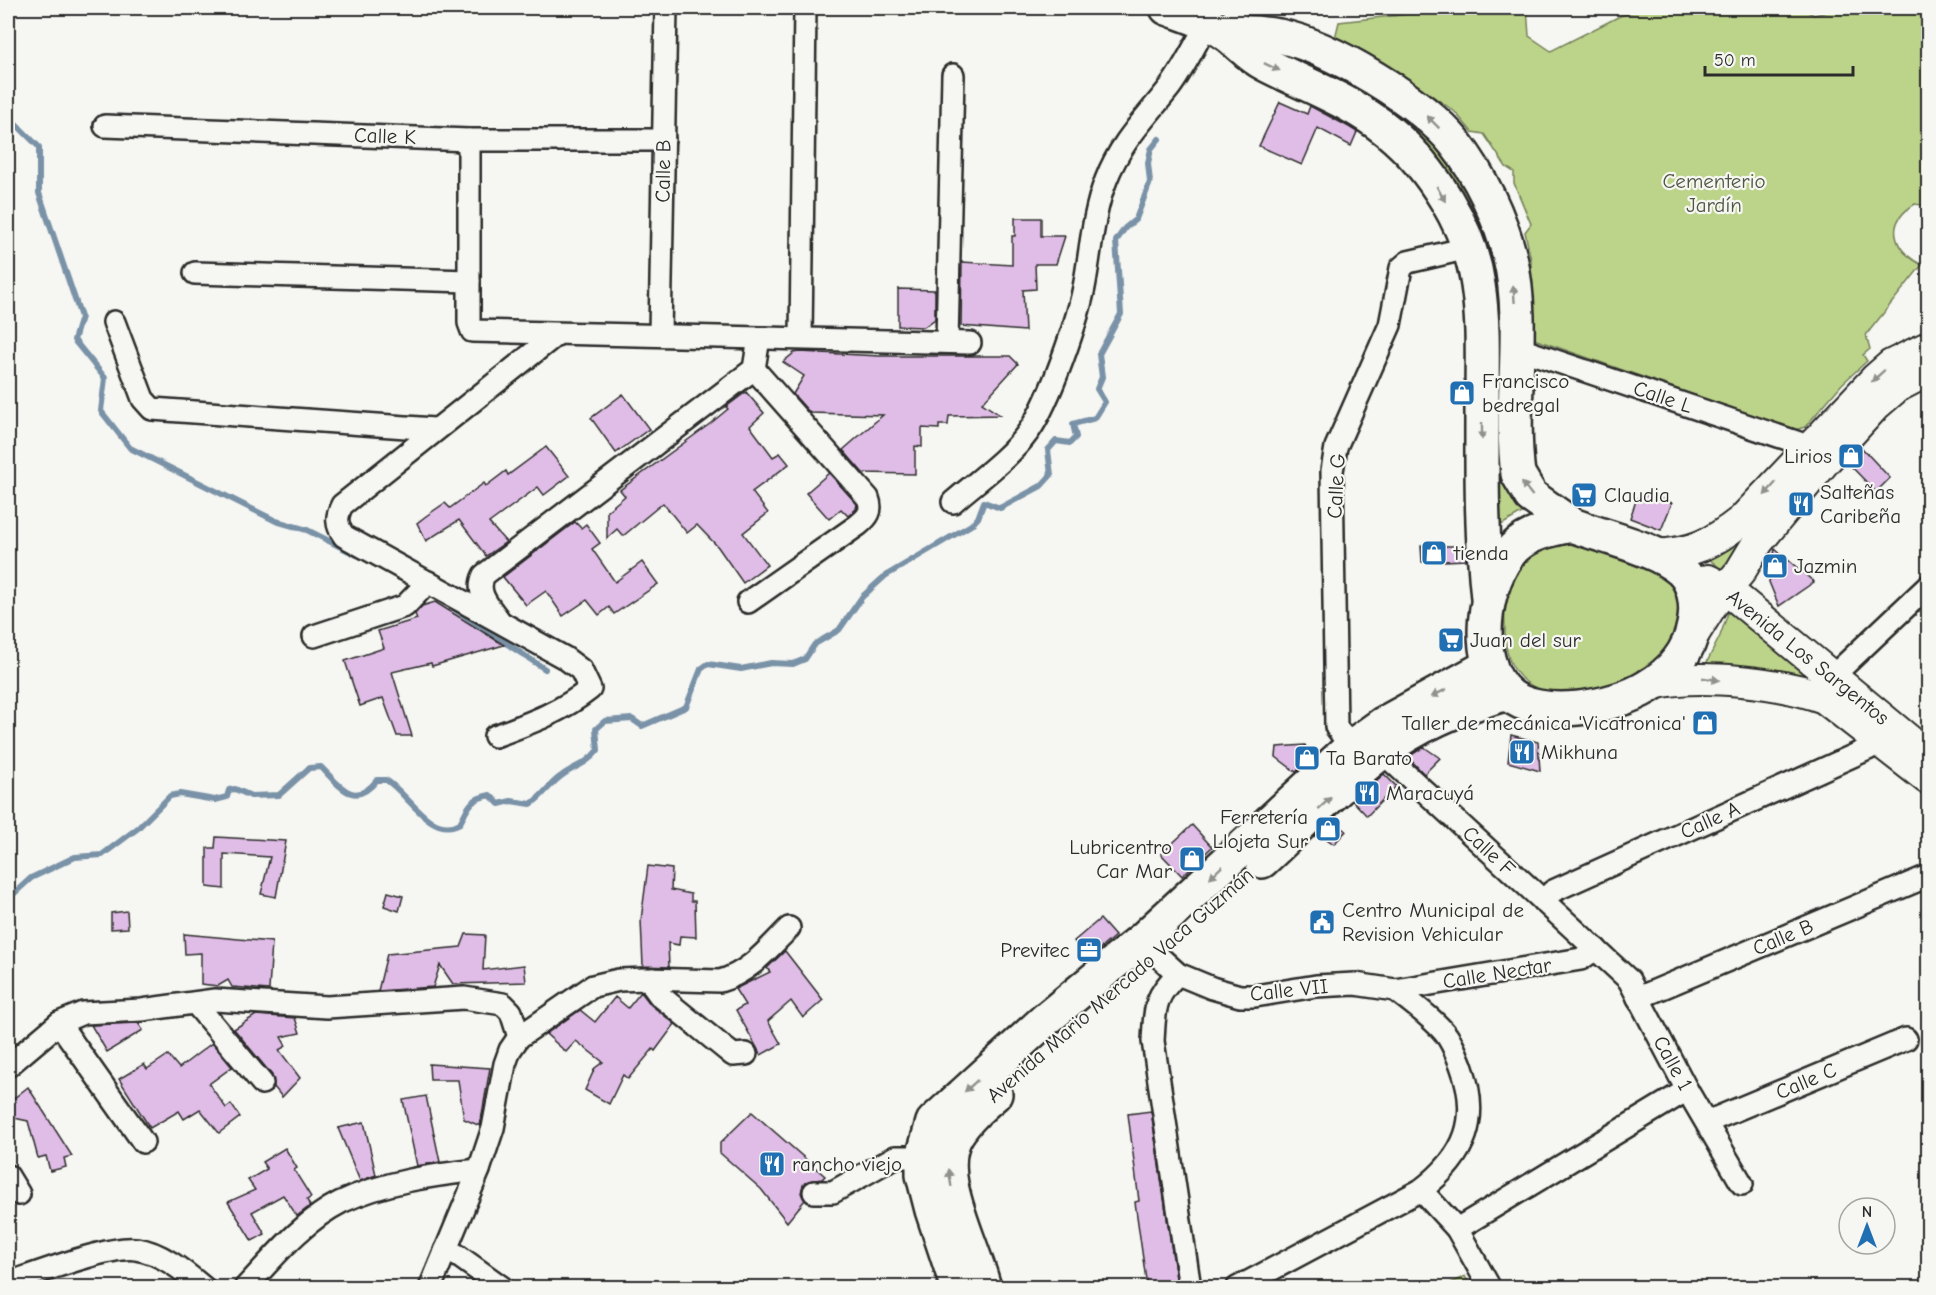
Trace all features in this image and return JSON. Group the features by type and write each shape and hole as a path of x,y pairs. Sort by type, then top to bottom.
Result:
{"main road":[{"path":"1203,17 1245,52 1263,63 1341,98 1389,131 1437,185 1468,248 1478,284 1482,345 1481,532 1488,597 1486,637 1490,665 1507,693 1532,704 1580,707 1611,704 1653,684 1684,655 1692,637 1712,605 1783,510 1854,399 1891,365 1929,347"},
{"path":"1203,17 1249,32 1280,37 1348,64 1421,110 1454,142 1499,221 1510,258 1515,295 1518,474 1531,496 1572,525 1668,562 1692,586 1695,602 1692,637"},
{"path":"1668,562 1723,536 1897,387 1929,371"},
{"path":"1488,597 1498,570 1516,546 1546,530 1572,525"},
{"name":"Avenida Los Sargentos","path":"1668,562 1726,589 1929,756"},
{"name":"Avenida Mario Mercado Vaca Guzmán","path":"958,1287 949,1154 956,1135 968,1119 1056,1037 1160,956 1367,749 1383,724 1490,665"},
{"name":"Avenida Los Sargentos","path":"1653,684 1699,677 1806,691 1824,698 1929,779"},
{"name":"Avenida Mario Mercado Vaca Guzmán","path":"1367,749 1473,703 1507,693"},
{"name":"Avenida Mario Mercado Vaca Guzmán","path":"984,1287 956,1238 932,1210 924,1175 923,1157 933,1122 1045,1020 1160,956"}],"street":[{"name":"Calle B","path":"660,334 666,8"},
{"path":"801,338 805,8"},
{"path":"953,502 1001,460 1029,431 1045,399 1073,327 1085,284 1092,232 1105,181 1131,131 1171,86 1203,17"},
{"path":"946,342 953,75"},
{"name":"Calle K","path":"105,126 468,140 664,140"},
{"path":"468,140 470,323 472,331 970,343"},
{"name":"Calle G","path":"1367,749 1336,727 1332,471 1336,447 1390,325 1401,268 1408,262 1468,248"},
{"path":"195,273 470,281"},
{"path":"114,322 143,399 152,410 434,429"},
{"path":"495,736 552,715 590,689 580,670 565,658 344,536 338,528 337,515 342,505 434,429 557,334"},
{"path":"503,625 481,594 480,583 484,575 754,369 759,338"},
{"name":"Calle L","path":"1515,352 1529,352 1819,454"},
{"path":"748,602 858,525 866,518 870,508 868,498 754,369"},
{"path":"314,636 405,606 428,582"},
{"path":"1833,676 1929,586"},
{"name":"Calle A","path":"1544,901 1553,891 1868,749 1877,740"},
{"name":"Calle F","path":"1367,749 1544,901 1596,949"},
{"name":"Calle B","path":"1638,998 1929,876"},
{"path":"430,1287 494,1128 505,1064 510,1050 519,1037 593,986 619,980 720,981 731,978 742,973 789,928"},
{"name":"Calle 1","path":"1596,949 1629,980 1687,1090 1742,1184"},
{"name":"Calle Nectar","path":"1395,990 1581,959 1596,949"},
{"path":"1160,956 1163,988 1156,1007 1153,1041 1190,1287"},
{"name":"Calle VII","path":"1160,956 1240,996 1355,984 1395,990"},
{"path":"653,979 654,988 659,995 733,1055 747,1054"},
{"path":"1237,1287 1421,1190 1443,1174 1465,1138 1471,1120 1466,1079 1446,1034 1395,990"},
{"path":"8,1066 59,1023 83,1013 142,1010 215,1000 327,1007 464,998 503,1004 511,1012 519,1037"},
{"path":"195,1003 262,1083"},
{"path":"59,1023 143,1142"},
{"name":"Calle C","path":"1707,1122 1906,1039"},
{"path":"1457,1229 1687,1090"},
{"path":"814,1192 833,1192 895,1157 923,1157"},
{"path":"246,1287 289,1241 340,1202 395,1183 479,1170"},
{"path":"8,1176 19,1194"},
{"path":"1421,1190 1457,1229 1490,1287"},
{"path":"8,1284 112,1251 135,1249 168,1262 204,1287"},
{"path":"445,1251 458,1255 503,1287"}],"green space":[{"name":"Cementerio Jardín","path":"1463,8 1527,8 1529,36 1551,51 1620,16 1644,8 1800,8 1814,15 1845,8 1928,8 1928,206 1915,204 1905,211 1896,228 1896,236 1904,252 1922,265 1866,335 1870,349 1863,355 1867,361 1842,384 1805,427 1795,430 1531,338 1531,260 1525,232 1531,224 1514,183 1514,172 1506,167 1484,134 1472,132 1455,112 1443,103 1364,51 1335,38 1339,22"},
{"path":"1291,50 1358,82 1398,110 1438,151 1471,198 1458,205 1285,64"},
{"path":"1473,203 1497,272 1504,342 1490,342 1461,209"},
{"path":"1490,471 1505,480 1509,492 1527,510 1496,528"},
{"path":"1760,515 1726,570 1722,570 1708,558"},
{"path":"1570,540 1667,578 1681,610 1673,640 1648,666 1613,685 1575,694 1540,689 1514,669 1505,631 1507,585 1529,550"},
{"path":"1728,613 1731,613 1810,675 1808,679 1706,664"},
{"path":"1465,1276 1471,1287 1443,1287"}],"building":[{"path":"1280,102 1307,114 1310,106 1349,127 1357,132 1351,146 1318,128 1302,165 1259,146"},
{"path":"1015,218 1041,218 1041,236 1065,236 1056,264 1035,264 1036,289 1023,290 1025,331 961,326 962,262 1012,265 1012,236 1015,236"},
{"path":"898,289 935,290 935,319 924,327 898,326"},
{"path":"794,353 880,356 1010,356 1018,364 982,403 1000,415 949,416 948,425 939,425 939,429 922,428 922,447 915,446 915,474 863,473 843,450 883,415 810,413 793,394 804,376 783,362"},
{"path":"746,392 764,413 750,426 773,457 780,453 789,464 752,492 768,513 743,533 767,565 743,583 718,547 697,525 687,533 663,503 623,536 617,529 607,538 607,511 625,496 620,490 711,423 728,409 726,407"},
{"path":"623,394 649,429 616,453 591,418"},
{"path":"546,447 569,476 544,495 538,487 489,523 506,542 486,556 459,520 426,541 417,523 445,503 450,508 484,483 486,486 506,471 508,475"},
{"path":"1861,447 1890,478 1876,492 1847,462"},
{"path":"829,473 857,504 856,509 848,516 841,509 829,519 806,493"},
{"path":"1650,494 1672,503 1661,530 1630,518 1637,498"},
{"path":"575,522 581,528 586,524 600,543 592,549 615,582 642,562 658,584 614,614 609,607 599,615 587,600 563,616 546,591 526,605 503,577"},
{"path":"1421,546 1465,546 1466,560 1422,562"},
{"path":"1775,549 1814,582 1779,606 1769,582"},
{"path":"435,602 504,645 432,666 431,663 392,672 412,736 397,736 383,698 360,706 345,661 384,648 378,631 417,619 415,614 422,606"},
{"path":"1511,735 1538,742 1540,771 1508,762"},
{"path":"1305,745 1311,758 1296,772 1276,757 1277,747"},
{"path":"1424,747 1440,758 1424,774 1408,757"},
{"path":"1384,774 1396,786 1367,816 1353,801"},
{"name":"Ferretería Llojeta Sur","path":"1332,821 1346,831 1334,844 1318,833"},
{"path":"1192,825 1212,847 1182,876 1161,854"},
{"path":"216,837 286,841 276,897 261,894 270,857 224,854 224,889 207,887 207,848 215,848"},
{"path":"648,866 672,869 671,890 691,894 691,901 695,901 696,937 680,936 679,945 668,943 669,967 643,966 641,920"},
{"path":"388,892 403,896 399,911 384,906"},
{"path":"127,911 128,928 111,929 111,913"},
{"path":"1100,919 1115,936 1089,958 1074,941"},
{"path":"184,934 272,942 269,990 232,987 228,980 218,986 201,984 201,953 185,954"},
{"path":"466,934 485,935 483,970 524,965 526,982 453,984 440,965 433,987 378,991 387,954 461,947"},
{"path":"785,951 823,1000 803,1018 791,1001 768,1021 781,1044 761,1055 736,1010 745,1005 735,989 770,972 767,968"},
{"path":"641,992 651,1005 675,1024 655,1051 653,1049 628,1079 623,1075 609,1104 585,1090 595,1068 603,1062 576,1041 566,1052 546,1034 580,1010 595,1022 615,997 628,1008"},
{"path":"256,1015 295,1018 300,1033 281,1037 286,1046 279,1050 300,1078 282,1097 274,1087 272,1075 234,1029"},
{"path":"138,1023 143,1030 107,1052 91,1025"},
{"path":"212,1043 232,1067 209,1084 226,1108 231,1104 240,1117 219,1133 200,1109 184,1119 179,1111 150,1128 119,1079 144,1064 147,1069 168,1055 179,1068"},
{"path":"429,1064 490,1068 480,1126 464,1119 458,1080 430,1080"},
{"path":"28,1087 72,1156 64,1158 66,1167 50,1171 46,1156 38,1158 28,1121 9,1117 13,1099"},
{"path":"426,1096 440,1162 417,1166 403,1100"},
{"path":"1151,1111 1177,1285 1161,1287 1147,1287 1135,1202 1139,1201 1128,1114"},
{"name":"rancho viejo","path":"752,1112 825,1176 822,1179 808,1181 803,1185 801,1193 805,1200 787,1222 761,1189 720,1153 720,1143"},
{"path":"364,1122 376,1175 360,1181 338,1128"},
{"path":"285,1148 297,1168 294,1170 311,1197 307,1200 310,1206 297,1216 283,1195 252,1212 265,1234 252,1241 228,1202 255,1190 248,1180 267,1169 262,1162"}],"waterway":[{"path":"8,116 39,147 39,193 81,317 74,340 105,378 101,411 130,448 276,521 307,530 357,555"},
{"path":"8,899 31,878 75,857 102,855 138,828 170,796 180,794 215,800 227,797 229,790 235,789 251,796 279,795 309,768 321,767 341,787 354,794 369,789 377,780 386,780 429,820 449,827 460,823 474,801 490,795 499,804 511,801 531,804 556,780 589,759 598,750 596,729 605,721 632,719 642,726 686,707 701,669 708,664 741,669 771,663 793,664 805,659 815,644 839,630 862,597 885,576 971,525 978,518 984,502 1000,508 1041,486 1051,475 1048,450 1056,441 1070,443 1076,437 1073,424 1095,418 1105,402 1097,389 1102,377 1099,354 1121,314 1116,241 1125,228 1136,219 1150,182 1148,163 1151,149 1159,139"},
{"path":"450,606 545,669"}],"place":[{"name":"Francisco bedregal","path":"1462,393"},
{"name":"Lirios","path":"1851,456"},
{"name":"Claudia","path":"1584,495"},
{"name":"Salteñas Caribeña","path":"1801,504"},
{"name":"tienda","path":"1434,553"},
{"name":"Jazmin","path":"1775,566"},
{"name":"Juan del sur","path":"1451,640"},
{"name":"Taller de mecánica 'Vicatronica'","path":"1705,723"},
{"name":"Mikhuna","path":"1522,752"},
{"name":"Ta Barato","path":"1307,758"},
{"name":"Maracuyá","path":"1367,793"},
{"name":"Ferretería Llojeta Sur","path":"1328,829"},
{"name":"Lubricentro Car Mar","path":"1192,859"},
{"name":"Centro Municipal de Revision Vehicular","path":"1322,922"},
{"name":"Previtec","path":"1089,950"},
{"name":"rancho viejo","path":"772,1164"}]}
